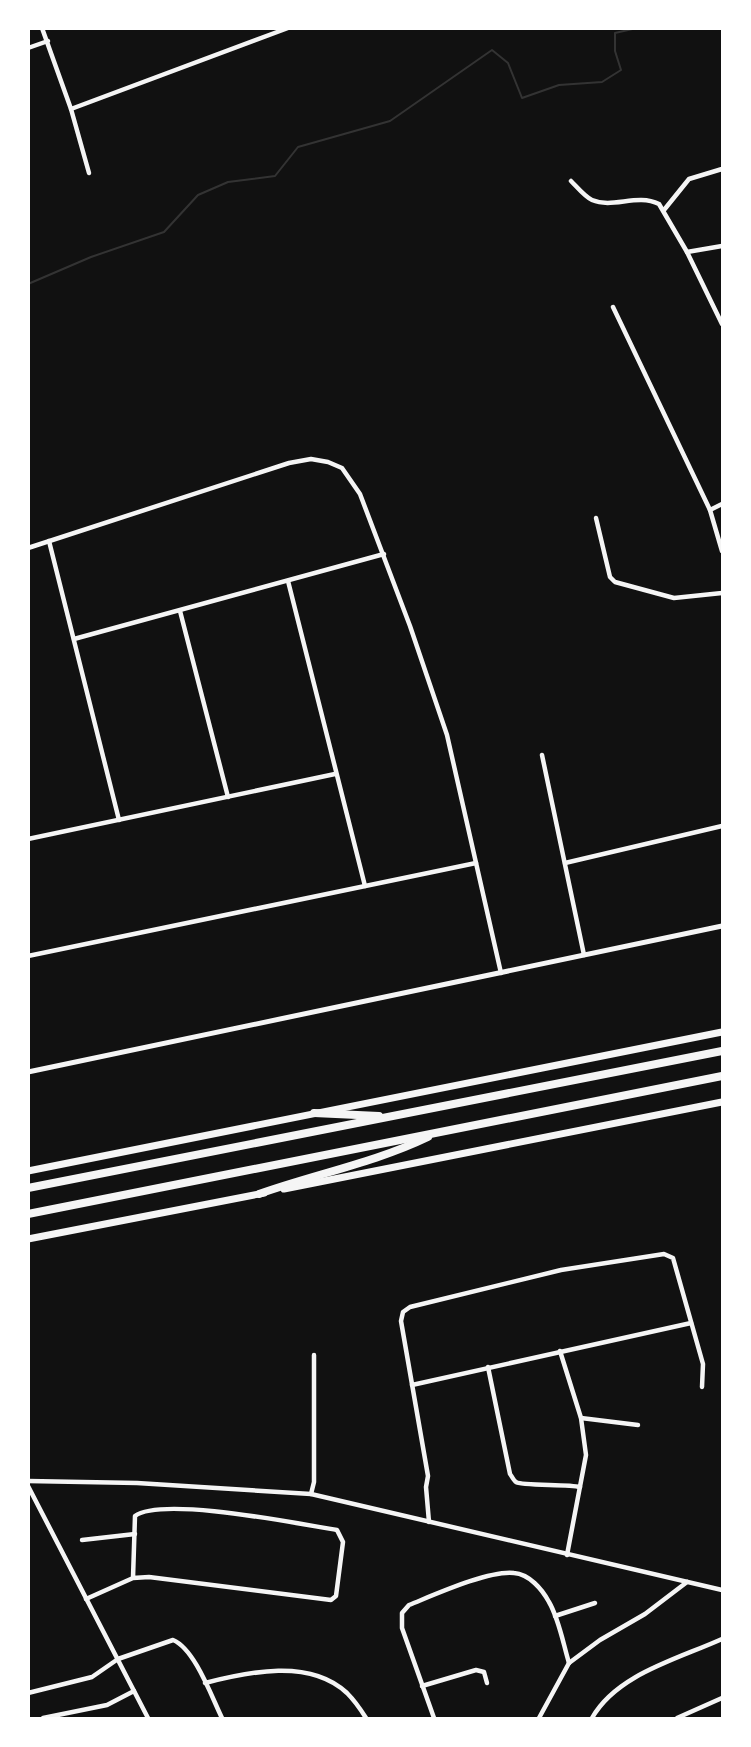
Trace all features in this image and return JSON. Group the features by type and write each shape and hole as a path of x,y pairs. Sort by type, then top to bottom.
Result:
{"highway":[{"path":"28,1171 723,1032"},
{"path":"28,1188 723,1051"},
{"path":"28,1214 723,1076"},
{"path":"28,1239 723,1102"},
{"path":"314,1113 393,1116"},
{"path":"259,1194 311,1175 393,1154 438,1132"}],"street":[{"path":"42,28 71,109 89,173"},
{"path":"71,109 288,28"},
{"path":"28,48 48,41"},
{"path":"664,210 689,179 723,169"},
{"path":"571,181 590,200 652,200 664,210 723,324"},
{"path":"687,252 723,246"},
{"path":"613,307 710,510 723,551"},
{"path":"28,548 289,463 311,459 328,462 342,468 351,479 384,554 447,735 501,973"},
{"path":"710,510 723,504"},
{"path":"596,518 610,577 615,582 674,598 723,593"},
{"path":"49,541 119,820"},
{"path":"74,639 384,554"},
{"path":"288,581 365,886"},
{"path":"180,611 228,797"},
{"path":"542,755 584,955"},
{"path":"28,839 335,774"},
{"path":"565,863 723,826"},
{"path":"28,956 476,863"},
{"path":"28,1072 723,926"},
{"path":"429,1522 426,1487 428,1476 403,1338 403,1312 410,1307 561,1270 664,1254 673,1258 703,1364 702,1387"},
{"path":"412,1385 691,1323"},
{"path":"560,1351 580,1418 586,1455 567,1555"},
{"path":"311,1494 314,1482 314,1355"},
{"path":"488,1367 510,1474 515,1481 523,1485 564,1483 580,1487"},
{"path":"580,1418 638,1425"},
{"path":"28,1481 137,1483 311,1494 723,1590"},
{"path":"28,1486 148,1719"},
{"path":"86,1599 133,1578 149,1577 326,1601 336,1596 343,1542 337,1530 218,1512 154,1508 135,1516 133,1578"},
{"path":"82,1540 135,1534"},
{"path":"434,1719 402,1628 402,1613 409,1605 495,1574 515,1573 528,1578 541,1590 555,1616 569,1663"},
{"path":"539,1719 569,1663 600,1640 645,1614 687,1582"},
{"path":"555,1616 595,1603"},
{"path":"592,1719 615,1690 631,1678 723,1639"},
{"path":"28,1693 92,1677 118,1659 173,1640 180,1643 205,1683 222,1719"},
{"path":"422,1686 476,1670 484,1672 487,1683"},
{"path":"205,1683 253,1671 296,1672 324,1679 346,1692 366,1719"},
{"path":"43,1719 107,1705 134,1691"},
{"path":"677,1719 723,1698"}],"waterway":[{"path":"28,284 91,257 164,232 198,195 228,182 275,176 298,147 390,121 492,50 508,63 522,98 559,85 602,82 621,70 615,51 615,33 637,28"}]}
